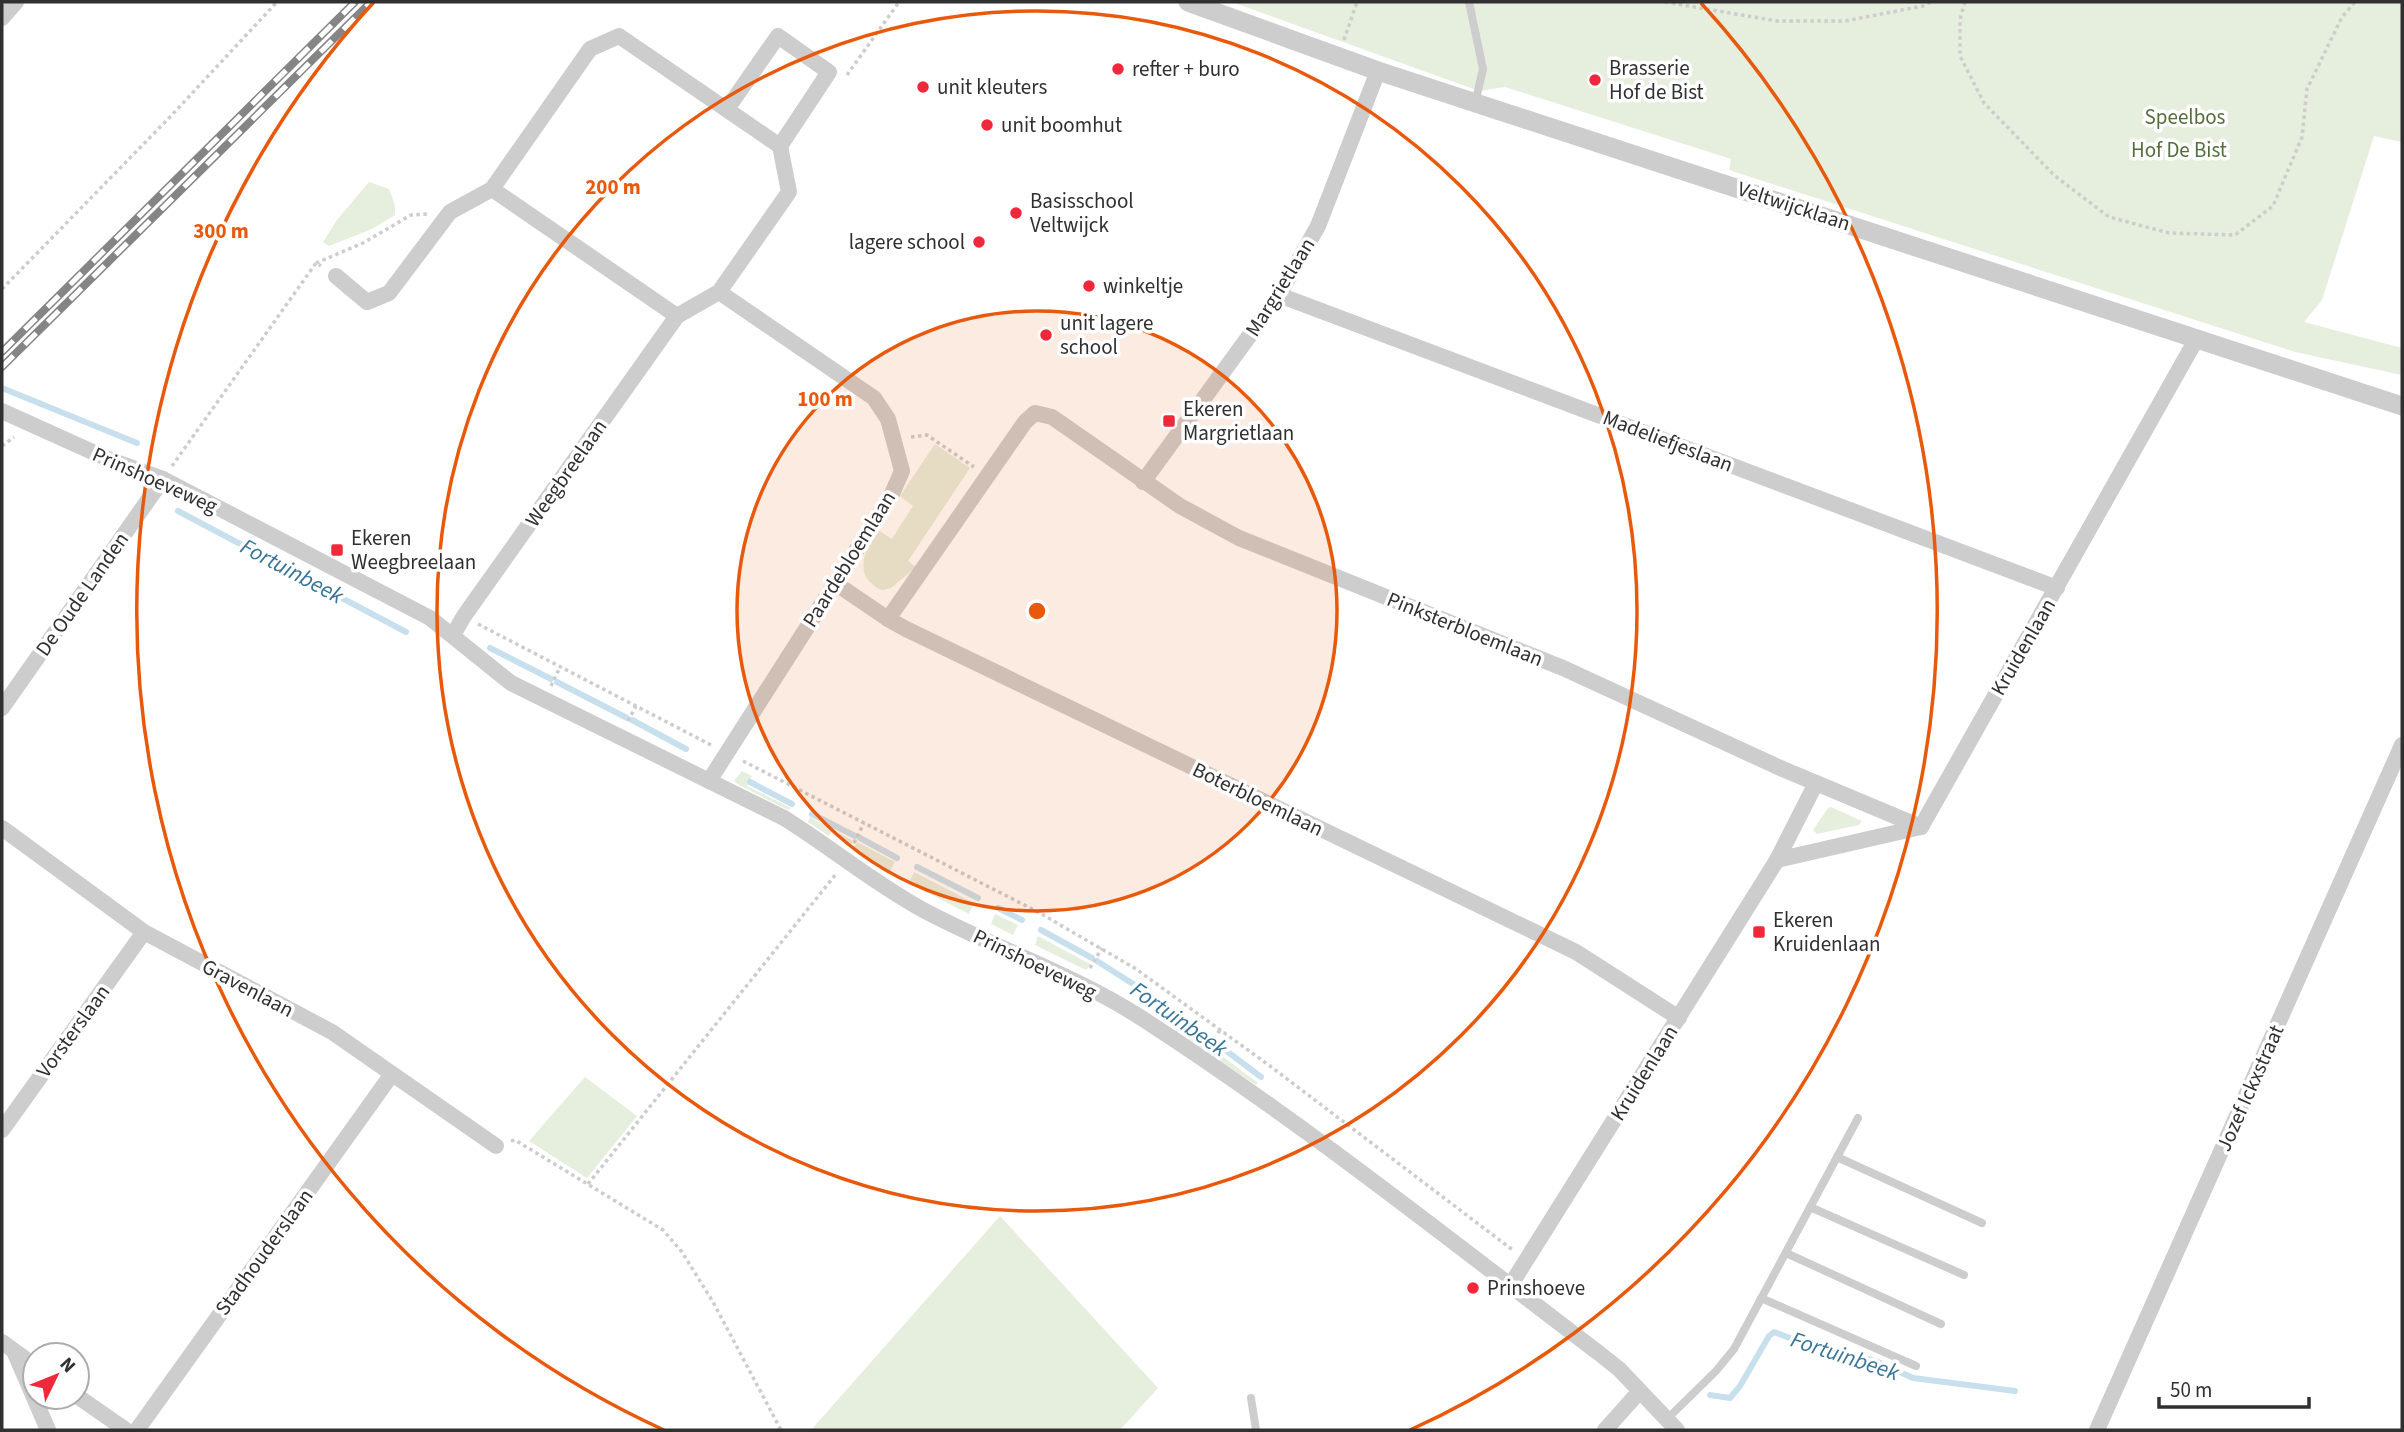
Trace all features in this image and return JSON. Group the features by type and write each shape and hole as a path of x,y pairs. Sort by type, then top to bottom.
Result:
{"street":[{"path":"2,18 16,2"},
{"name":"Veltwijcklaan","path":"1188,2 1378,71 2402,406"},
{"path":"336,276 367,302 389,293 450,212 492,189 590,49 620,36 780,146 829,72 778,36 727,109"},
{"name":"Margrietlaan","path":"1143,482 1279,295 1318,226 1378,71"},
{"name":"Weegbreelaan","path":"458,627 677,316 719,292 789,192 780,146"},
{"path":"492,189 677,316"},
{"name":"Paardebloemlaan","path":"709,781 891,496 902,471 888,419 874,398 719,292"},
{"name":"Madeliefjeslaan","path":"1279,295 2057,588"},
{"name":"Kruidenlaan","path":"1921,827 2197,338"},
{"name":"Prinshoeveweg","path":"2,411 163,479 430,618 458,627 511,683 784,818 891,891 927,912 1111,1000 1141,1018 1306,1131 1601,1354 1672,1424"},
{"name":"Pinksterbloemlaan","path":"987,476 1025,422 1035,413 1052,417 1180,506 1239,538 1563,668 1816,783 1921,827"},
{"path":"888,619 987,476"},
{"name":"De Oude Landen","path":"2,708 163,479"},
{"name":"Boterbloemlaan","path":"835,583 888,619 1576,952 1679,1018"},
{"name":"Jozef Ickxstraat","path":"2097,1430 2402,746"},
{"name":"Kruidenlaan","path":"1510,1286 1777,860 1816,783"},
{"path":"1777,860 1921,827"},
{"name":"Gravenlaan","path":"2,828 144,932 332,1032 496,1146"},
{"name":"Vorsterslaan","path":"2,1130 144,932"},
{"name":"Stadhouderslaan","path":"137,1430 392,1074"},
{"path":"8,1347 48,1430"},
{"path":"1605,1430 1639,1392"},
{"path":"91,1406 126,1430"}],"lane":[{"path":"1469,2 1483,69 1475,103"},
{"path":"1672,1424 1734,1349 1858,1118"},
{"path":"1837,1157 1982,1223"},
{"path":"1810,1207 1964,1275"},
{"path":"1786,1253 1941,1324"},
{"path":"1761,1298 1916,1366"},
{"path":"1251,1398 1256,1430"}],"path":[{"path":"2,289 170,117 277,2"},
{"path":"829,72 844,80 899,2"},
{"path":"1339,56 1357,2"},
{"path":"1665,2 1777,21 1845,21 1923,6 1931,2"},
{"path":"1965,2 1960,19 1960,55 1984,103 2055,176 2109,217 2169,233 2235,235 2273,206 2302,137 2307,89 2342,17 2355,2"},
{"path":"163,479 316,263 363,243 411,215 450,212"},
{"path":"316,263 336,276"},
{"path":"894,441 927,435 987,476"},
{"path":"458,627 560,667 636,706 722,758 864,823 1102,948 1221,1029 1511,1248 1525,1262"},
{"path":"550,687 560,667"},
{"path":"626,725 636,706"},
{"path":"854,843 864,823"},
{"path":"588,1184 847,861"},
{"path":"1091,966 1102,948"},
{"path":"1208,1046 1221,1029"},
{"path":"496,1146 514,1140 663,1230 682,1252 713,1302 781,1430"}],"green space":[{"name":"Hof De Bist","path":"1232,2 2402,2 2402,142 2374,136 2322,300 2304,322 2402,348 2402,375 2295,352 1729,170 1731,159 1505,87 1479,91"},
{"path":"369,182 389,189 395,205 395,215 372,229 329,246 323,242 337,220"},
{"path":"935,444 970,468 908,561 916,567 891,588 882,590 867,578 863,563 865,554 878,530 892,539 913,506 900,496"},
{"path":"742,771 752,776 747,786 791,808 788,810 739,785 734,781"},
{"path":"1831,807 1862,821 1859,825 1817,834 1813,830"},
{"path":"810,817 853,841 851,845 832,832 829,836 808,822"},
{"path":"857,842 895,862 890,871 854,848"},
{"path":"914,872 974,903 969,914 909,883"},
{"path":"995,914 1018,925 1013,935 991,924"},
{"path":"1038,936 1090,964 1086,970 1035,945"},
{"path":"1160,1009 1206,1044 1203,1049 1156,1016"},
{"path":"1210,1047 1258,1083 1256,1085 1207,1052"},
{"path":"585,1077 637,1116 587,1178 529,1141"},
{"path":"1000,1216 1158,1388 1120,1430 811,1430"}],"waterway":[{"name":"Fortuinbeek","path":"2,388 137,443"},
{"name":"Fortuinbeek","path":"178,511 406,632"},
{"name":"Fortuinbeek","path":"490,648 551,679"},
{"name":"Fortuinbeek","path":"557,682 627,718"},
{"name":"Fortuinbeek","path":"632,720 686,749"},
{"name":"Fortuinbeek","path":"750,782 792,804"},
{"name":"Fortuinbeek","path":"812,814 855,836"},
{"name":"Fortuinbeek","path":"860,838 897,858"},
{"name":"Fortuinbeek","path":"917,867 978,898"},
{"name":"Fortuinbeek","path":"998,908 1022,920"},
{"name":"Fortuinbeek","path":"1041,930 1092,958"},
{"name":"Fortuinbeek","path":"1097,961 1163,1003 1261,1077"},
{"name":"Fortuinbeek","path":"1710,1395 1730,1398 1774,1332 1831,1354 1878,1362 1913,1378 2015,1391"}],"railway":[{"path":"2,352 355,2"},
{"path":"2,367 371,2"}],"place":[{"name":"refter + buro","path":"1118,69"},
{"name":"Brasserie Hof de Bist","path":"1595,80"},
{"name":"unit kleuters","path":"923,87"},
{"name":"unit boomhut","path":"987,125"},
{"name":"Basisschool Veltwijck","path":"1016,213"},
{"name":"lagere school","path":"979,242"},
{"name":"winkeltje","path":"1089,286"},
{"name":"unit lagere school","path":"1046,335"},
{"name":"Ekeren Margrietlaan","path":"1169,421"},
{"name":"Ekeren Weegbreelaan","path":"337,550"},
{"name":"Ekeren Kruidenlaan","path":"1759,932"},
{"name":"Prinshoeve","path":"1473,1288"}],"park label":[{"name":"Speelbos","path":"2185,117"}]}
